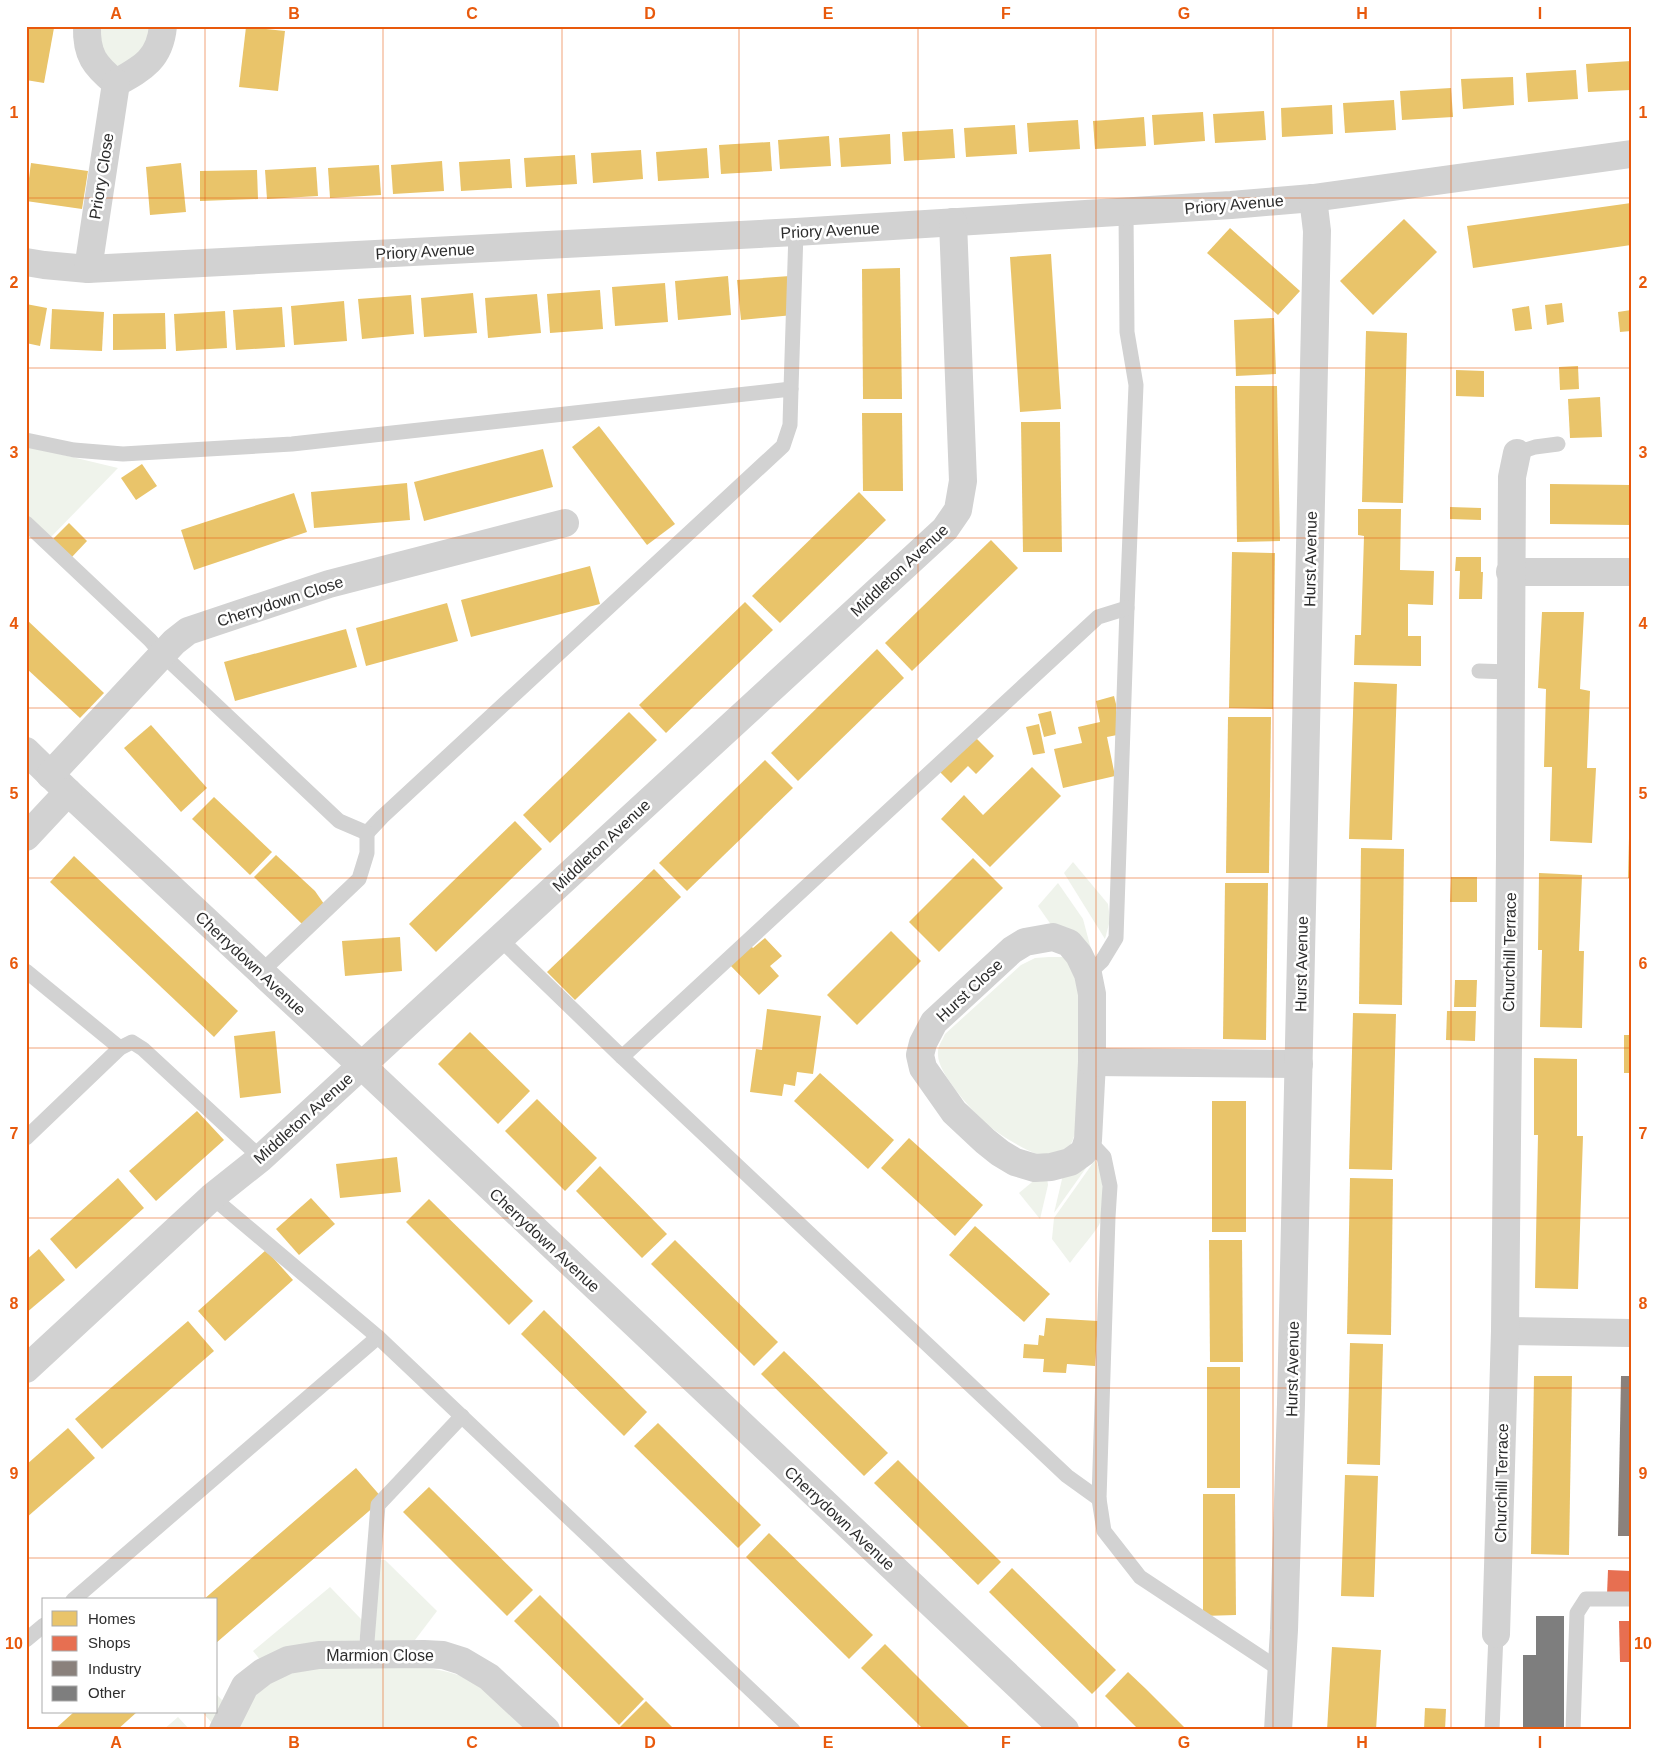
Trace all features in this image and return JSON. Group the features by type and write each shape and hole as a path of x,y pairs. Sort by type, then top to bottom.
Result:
{"street":[{"path":"87,26 86,36 90,54 98,68 116,83 146,64 156,54 162,41 163,26"},
{"name":"Priory Close","path":"88,269 116,83"},
{"name":"Priory Avenue","path":"26,262 88,269 796,232 1231,205 1313,198 1631,154"},
{"name":"Hurst Avenue","path":"1278,1730 1282,1671 1299,1064 1317,231 1313,198"},
{"name":"Middleton Avenue","path":"26,1369 212,1197 260,1158 945,529 958,510 963,482 953,222"},
{"name":"Churchill Terrace","path":"1496,1634 1505,1331 1510,856 1510,572 1512,477 1517,454"},
{"name":"Cherrydown Close","path":"26,837 59,783 162,655 188,631 329,584 565,523"},
{"path":"1510,572 1631,572"},
{"name":"Cherrydown Avenue","path":"26,751 1065,1730"},
{"name":"Hurst Close","path":"1053,937 1069,943 1079,955 1088,974 1092,994 1092,1062 1088,1140 1084,1152 1070,1162 1051,1167 1035,1168 1015,1162 1000,1153 954,1112 923,1068 920,1056 923,1043 934,1022 1012,950 1025,942 1053,937"},
{"path":"1092,1062 1299,1064"},
{"path":"1505,1331 1631,1333"},
{"name":"Marmion Close","path":"223,1730 245,1686 263,1672 288,1660 319,1654 424,1654 443,1655 462,1661 489,1676 546,1730"}],"lane":[{"path":"1088,974 1102,961 1116,938 1136,385 1127,332 1126,212"},
{"path":"260,973 359,879 367,853 367,833 382,817 783,446 790,425 796,232"},
{"path":"26,440 74,450 123,454 292,444 791,390"},
{"name":"Churchill Terrace","path":"1517,454 1535,447 1558,444"},
{"path":"26,523 150,640 162,655 339,821 367,833"},
{"path":"622,1057 1098,617 1127,608"},
{"path":"1479,671 1510,672"},
{"path":"499,938 622,1057 1067,1476 1099,1499"},
{"path":"26,971 120,1048"},
{"path":"26,1138 120,1048 132,1042 143,1049 260,1158"},
{"path":"1088,1140 1104,1157 1110,1186 1099,1499 1104,1531 1140,1577 1282,1671"},
{"path":"212,1197 378,1337 792,1730"},
{"path":"74,1598 378,1337"},
{"path":"366,1654 378,1505 462,1416"},
{"path":"1573,1730 1578,1613 1586,1599 1631,1599"},
{"path":"26,1640 42,1627"},
{"path":"1492,1730 1496,1634"}],"shaded area":[{"path":"99,26 152,26 144,51 122,68 110,63 106,58 99,39"},
{"path":"26,446 118,468 50,538 26,513"},
{"path":"1073,862 1108,904 1110,920 1105,939 1064,873"},
{"path":"1058,883 1083,919 1091,949 1054,929 1038,906"},
{"path":"1063,957 1082,979 1076,1131 1068,1148 1052,1155 1042,1155 1020,1146 983,1121 963,1099 943,1071 939,1062 938,1052 945,1034 1021,965 1035,958"},
{"path":"1095,1160 1102,1182 1103,1211 1096,1230 1070,1263 1052,1239 1054,1218"},
{"path":"1085,1164 1086,1168 1054,1213 1063,1175"},
{"path":"1047,1177 1048,1185 1040,1219 1019,1193 1037,1178"},
{"path":"379,1560 385,1560 437,1611 415,1640 373,1644"},
{"path":"330,1587 362,1620 359,1643 262,1662 253,1651"},
{"path":"410,1665 449,1672 476,1682 496,1695 530,1730 234,1730 242,1713 261,1689 286,1674 311,1667"},
{"path":"218,1696 224,1702 218,1714"},
{"path":"204,1714 218,1714 213,1724"},
{"path":"178,1717 190,1730 163,1730"}],"building: Homes":[{"path":"26,26 54,28 44,83 26,80"},
{"path":"246,27 285,31 278,91 239,87"},
{"path":"1631,61 1631,90 1588,92 1586,64"},
{"path":"1576,70 1578,99 1528,102 1526,73"},
{"path":"1513,77 1514,105 1463,109 1461,79"},
{"path":"1451,88 1453,117 1402,120 1400,91"},
{"path":"1394,100 1396,130 1345,133 1343,103"},
{"path":"1332,105 1333,134 1282,137 1281,108"},
{"path":"1264,111 1266,140 1215,143 1213,114"},
{"path":"1203,112 1205,141 1154,145 1152,115"},
{"path":"1144,117 1146,146 1095,149 1093,121"},
{"path":"1078,120 1080,149 1029,152 1027,123"},
{"path":"1015,125 1017,154 966,157 964,128"},
{"path":"953,129 955,158 904,161 902,132"},
{"path":"890,134 891,164 841,167 839,138"},
{"path":"829,136 831,166 780,169 778,140"},
{"path":"770,142 772,171 721,174 719,145"},
{"path":"707,148 709,178 658,181 656,152"},
{"path":"641,150 643,179 593,183 591,153"},
{"path":"575,155 577,184 526,187 524,158"},
{"path":"510,159 512,188 461,191 459,162"},
{"path":"442,161 444,191 393,194 391,165"},
{"path":"31,163 88,171 82,209 26,201"},
{"path":"181,163 186,212 150,215 146,167"},
{"path":"379,165 381,195 330,198 328,168"},
{"path":"316,167 318,196 267,199 265,170"},
{"path":"257,170 258,199 200,201 200,171"},
{"path":"1631,203 1631,245 1473,268 1467,226"},
{"path":"1404,219 1437,252 1373,315 1340,281"},
{"path":"1230,228 1300,291 1278,315 1207,253"},
{"path":"1051,254 1061,409 1020,412 1010,257"},
{"path":"900,268 902,399 863,399 862,269"},
{"path":"728,276 731,315 678,320 675,281"},
{"path":"790,276 793,315 741,320 737,280"},
{"path":"665,283 668,322 615,326 612,287"},
{"path":"600,290 603,329 550,333 547,294"},
{"path":"473,293 477,333 424,337 421,298"},
{"path":"537,294 541,333 488,338 485,298"},
{"path":"411,295 414,334 362,339 358,299"},
{"path":"344,301 347,341 294,345 291,306"},
{"path":"1562,303 1564,322 1547,325 1545,305"},
{"path":"26,304 47,308 40,346 26,343"},
{"path":"1529,306 1532,329 1515,331 1512,309"},
{"path":"282,307 285,347 236,350 233,310"},
{"path":"52,309 104,312 102,351 50,349"},
{"path":"1631,310 1631,331 1620,332 1618,312"},
{"path":"225,311 227,348 176,351 174,314"},
{"path":"165,313 166,349 113,350 113,314"},
{"path":"1274,318 1276,374 1236,376 1234,320"},
{"path":"1366,331 1407,333 1403,503 1362,502"},
{"path":"1578,366 1579,389 1560,390 1559,367"},
{"path":"1456,370 1484,371 1484,397 1456,396"},
{"path":"1235,386 1277,386 1280,541 1237,542"},
{"path":"1600,397 1602,437 1570,438 1568,399"},
{"path":"862,413 902,413 903,491 863,491"},
{"path":"1021,422 1060,422 1062,552 1023,552"},
{"path":"599,426 675,524 647,545 572,447"},
{"path":"543,449 553,487 424,521 414,482"},
{"path":"142,464 157,486 136,500 121,478"},
{"path":"407,483 410,520 314,528 311,492"},
{"path":"1550,484 1631,485 1631,525 1550,524"},
{"path":"859,492 886,520 780,623 752,596"},
{"path":"294,493 307,532 194,570 181,530"},
{"path":"1450,507 1481,508 1481,520 1450,519"},
{"path":"1358,509 1401,509 1400,570 1434,571 1433,605 1408,604 1408,636 1421,636 1421,666 1354,665 1355,635 1361,635 1364,536 1358,535"},
{"path":"69,523 87,541 71,558 52,540"},
{"path":"991,540 1018,568 912,671 885,643"},
{"path":"1232,552 1275,553 1273,709 1229,708"},
{"path":"1456,557 1481,557 1481,572 1483,572 1482,599 1459,599 1460,571 1455,571"},
{"path":"590,566 600,604 471,637 461,600"},
{"path":"745,602 773,630 666,733 639,705"},
{"path":"447,603 458,641 366,666 356,628"},
{"path":"1542,612 1584,612 1580,689 1590,691 1587,768 1596,768 1592,843 1550,841 1552,767 1544,767 1546,689 1538,688"},
{"path":"26,619 104,693 80,718 26,668"},
{"path":"346,629 357,667 235,701 224,662"},
{"path":"877,649 904,678 798,781 771,753"},
{"path":"1354,682 1397,684 1392,840 1349,839"},
{"path":"1114,696 1117,735 1107,737 1115,776 1063,788 1054,749 1082,743 1078,727 1100,722 1096,701"},
{"path":"1051,711 1056,734 1044,737 1038,714"},
{"path":"629,712 657,740 550,843 523,815"},
{"path":"1228,717 1271,717 1269,873 1226,873"},
{"path":"1039,724 1045,753 1033,755 1026,727"},
{"path":"151,725 207,788 181,812 124,748"},
{"path":"975,737 994,756 976,774 968,766 951,783 940,772"},
{"path":"765,760 793,788 687,891 659,863"},
{"path":"1032,767 1061,796 990,867 941,819 964,795 983,815"},
{"path":"214,797 272,852 250,875 192,819"},
{"path":"515,821 542,849 436,952 409,924"},
{"path":"1629,838 1631,838 1631,878 1628,878"},
{"path":"1361,848 1404,849 1402,1005 1359,1004"},
{"path":"276,855 315,891 324,904 302,924 254,877"},
{"path":"74,856 238,1011 214,1037 50,882"},
{"path":"973,858 1003,888 939,952 909,922"},
{"path":"654,869 681,897 575,1000 547,972"},
{"path":"1539,873 1582,875 1579,951 1584,951 1582,1028 1540,1027 1542,950 1538,950"},
{"path":"1451,877 1477,877 1477,902 1450,902"},
{"path":"1225,883 1268,883 1266,1040 1223,1039"},
{"path":"891,931 921,961 857,1025 827,995"},
{"path":"400,937 402,971 345,976 342,941"},
{"path":"765,938 782,956 770,966 779,976 759,995 729,964 750,945 753,948"},
{"path":"1455,980 1477,980 1476,1007 1454,1007"},
{"path":"767,1009 821,1016 813,1074 797,1072 795,1086 784,1084 782,1096 750,1092 756,1049 762,1050"},
{"path":"1447,1011 1476,1011 1475,1041 1446,1040"},
{"path":"1353,1013 1396,1014 1392,1170 1349,1169"},
{"path":"275,1031 281,1093 240,1098 234,1036"},
{"path":"470,1032 530,1091 498,1124 438,1064"},
{"path":"1624,1035 1631,1035 1631,1073 1624,1073"},
{"path":"1534,1058 1577,1059 1577,1136 1583,1136 1578,1289 1535,1288 1538,1135 1534,1135"},
{"path":"820,1073 894,1140 868,1169 794,1101"},
{"path":"537,1099 597,1158 565,1191 505,1131"},
{"path":"1212,1101 1246,1101 1246,1232 1212,1232"},
{"path":"197,1111 224,1140 156,1201 129,1171"},
{"path":"909,1138 983,1205 955,1236 881,1168"},
{"path":"397,1157 401,1192 340,1198 336,1164"},
{"path":"600,1166 667,1234 642,1258 576,1191"},
{"path":"118,1178 144,1208 76,1269 50,1239"},
{"path":"1350,1178 1393,1179 1391,1335 1347,1334"},
{"path":"311,1198 335,1224 299,1255 276,1229"},
{"path":"429,1199 533,1301 509,1325 406,1222"},
{"path":"975,1226 1050,1294 1024,1322 949,1255"},
{"path":"675,1240 778,1342 754,1366 651,1264"},
{"path":"1209,1240 1242,1240 1243,1362 1210,1362"},
{"path":"39,1249 65,1280 26,1313 26,1260"},
{"path":"266,1250 293,1280 225,1341 198,1311"},
{"path":"544,1310 647,1412 624,1436 521,1334"},
{"path":"1046,1318 1098,1321 1095,1366 1067,1364 1066,1373 1043,1372 1044,1359 1023,1358 1024,1344 1038,1345 1039,1335 1044,1336"},
{"path":"188,1321 214,1351 102,1449 75,1419"},
{"path":"1350,1343 1383,1344 1380,1465 1347,1464"},
{"path":"784,1351 888,1453 864,1476 761,1374"},
{"path":"1207,1367 1240,1367 1240,1488 1207,1488"},
{"path":"1534,1376 1572,1376 1569,1555 1531,1554"},
{"path":"658,1423 761,1525 738,1548 634,1446"},
{"path":"68,1428 95,1458 26,1518 26,1465"},
{"path":"898,1460 1001,1562 978,1585 874,1483"},
{"path":"356,1468 383,1499 218,1641 218,1598 205,1598"},
{"path":"1345,1475 1378,1476 1374,1597 1341,1596"},
{"path":"429,1487 533,1590 507,1616 403,1512"},
{"path":"1203,1494 1235,1494 1236,1615 1203,1616"},
{"path":"769,1533 873,1635 849,1659 746,1557"},
{"path":"1012,1568 1116,1670 1092,1694 989,1592"},
{"path":"540,1595 644,1699 619,1725 514,1621"},
{"path":"885,1644 972,1730 924,1730 861,1668"},
{"path":"1332,1647 1381,1650 1376,1730 1327,1730"},
{"path":"1128,1672 1187,1730 1139,1730 1105,1696"},
{"path":"646,1701 675,1730 623,1730 620,1727"},
{"path":"1425,1708 1446,1709 1445,1730 1424,1730"},
{"path":"72,1714 135,1714 117,1730 54,1730"}],"building: Shops":[{"path":"1608,1570 1631,1571 1631,1595 1607,1595"},
{"path":"1619,1621 1631,1621 1631,1662 1620,1662"}],"building: Industry":[{"path":"1621,1376 1631,1376 1631,1536 1618,1536"}],"building: Other":[{"path":"1536,1616 1564,1616 1564,1730 1523,1730 1523,1655 1536,1655"}]}
